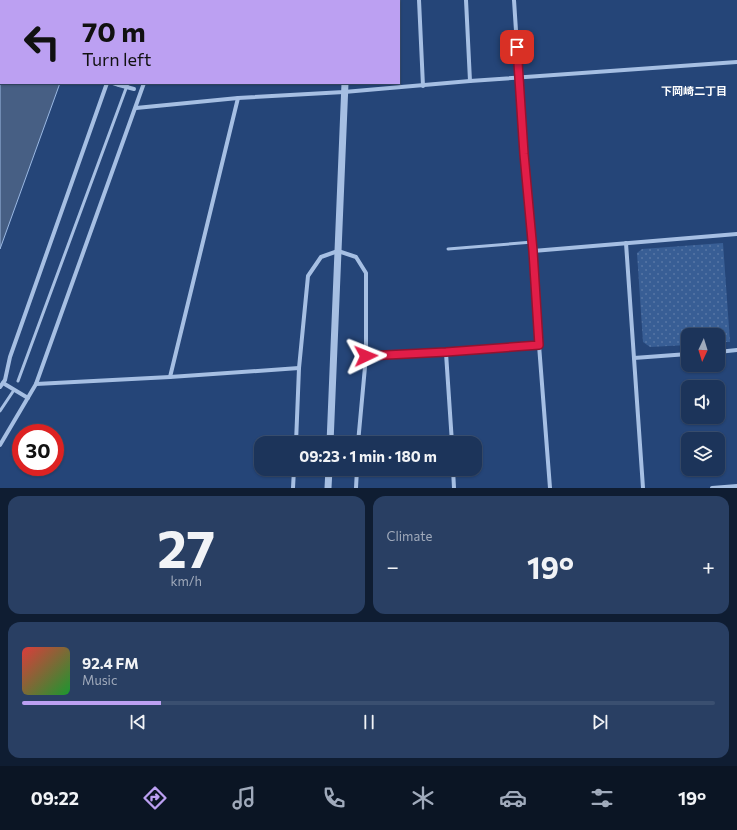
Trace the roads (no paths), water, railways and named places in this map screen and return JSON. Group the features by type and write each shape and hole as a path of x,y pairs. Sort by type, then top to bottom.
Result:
{"street":[{"path":"419,0 423,86"},
{"path":"466,0 470,81"},
{"path":"514,0 524,154 533,251 550,488"},
{"path":"136,108 238,98 344,92 470,81 737,62"},
{"path":"0,387 3,383 10,357 107,84"},
{"path":"116,84 141,91"},
{"path":"0,445 36,384 144,84"},
{"path":"330,436 345,84"},
{"path":"170,378 238,98"},
{"path":"533,251 737,234"},
{"path":"626,243 642,488"},
{"path":"296,436 300,368 308,276 321,257 338,252 356,257 366,273 366,356 359,436"},
{"path":"366,356 539,345"},
{"path":"725,351 737,350"},
{"path":"446,352 452,436"},
{"path":"634,358 681,355"},
{"path":"36,384 170,378 300,368"},
{"path":"3,383 28,398"},
{"path":"293,488 294,476"},
{"path":"328,488 329,476"},
{"path":"356,488 357,476"},
{"path":"453,476 454,488"},
{"path":"712,488 737,486"}],"lane":[{"path":"18,381 128,84"},
{"path":"448,249 532,242"},
{"path":"0,411 14,390"}],"district":[{"name":"下岡崎二丁目","path":"694,90"}]}
